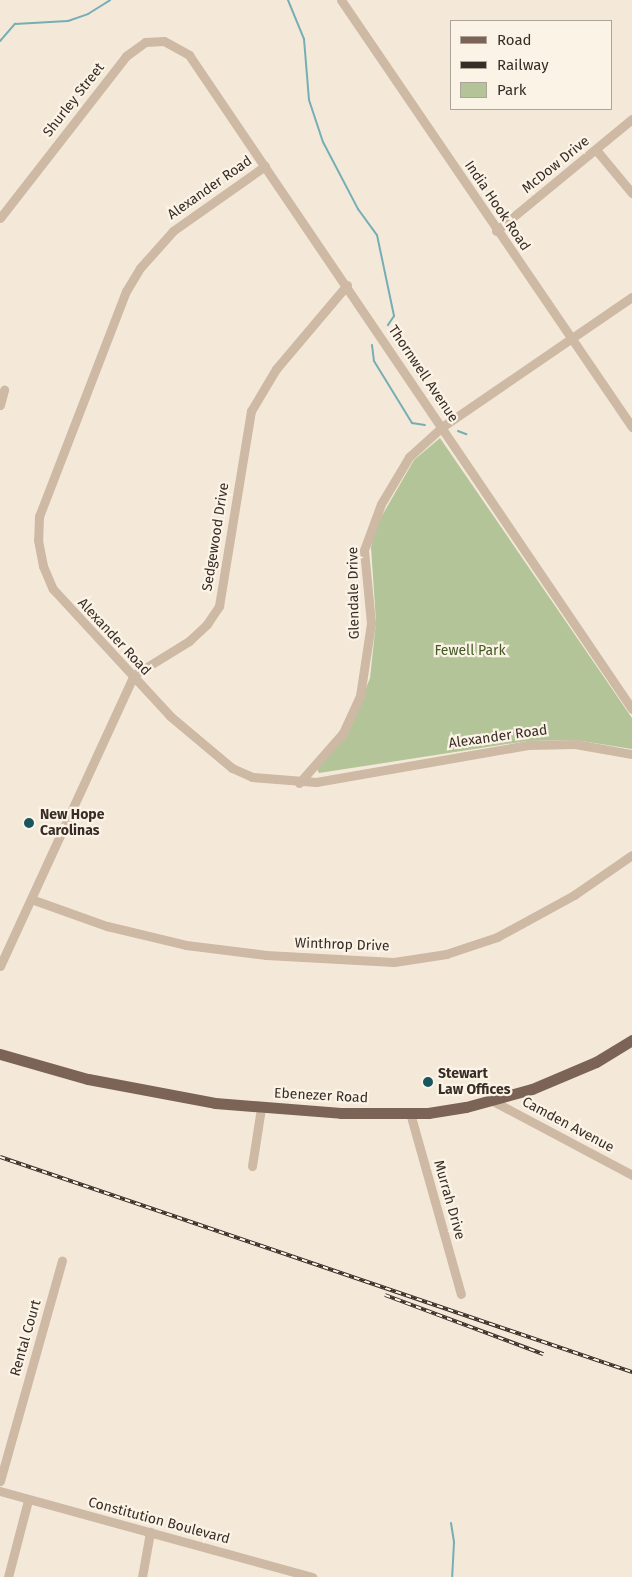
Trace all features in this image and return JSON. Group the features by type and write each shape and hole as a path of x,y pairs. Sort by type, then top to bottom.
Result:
{"main road":[{"name":"Ebenezer Road","path":"0,1054 130,1088 261,1108 344,1113 410,1113 444,1110 490,1100 564,1076 596,1062 632,1040"}],"street":[{"name":"India Hook Road","path":"341,0 496,231 632,427"},
{"name":"Shurley Street","path":"0,218 126,56 145,42 164,41 189,55"},
{"name":"Thornwell Avenue","path":"189,55 347,285 632,709"},
{"name":"McDow Drive","path":"496,231 597,151 632,119"},
{"path":"597,151 632,193"},
{"name":"Alexander Road","path":"265,166 173,231 140,268 115,315 39,516 38,540 43,566 53,589 170,716 232,768 252,777 299,783 528,745 575,744 632,754"},
{"name":"Sedgewood Drive","path":"134,676 189,641 208,624 219,606 251,412 276,369 347,285"},
{"name":"Glendale Drive","path":"299,783 343,733 360,696 371,623 364,550 370,526 409,457 442,427 632,297"},
{"path":"0,405 4,390"},
{"path":"0,966 134,676"},
{"name":"Winthrop Drive","path":"31,899 107,926 186,945 283,957 394,962 446,954 497,937 550,910 632,855"},
{"name":"Camden Avenue","path":"490,1100 632,1175"},
{"path":"252,1166 261,1108"},
{"name":"Murrah Drive","path":"410,1113 461,1294"},
{"name":"Rental Court","path":"0,1481 62,1261"},
{"name":"Constitution Boulevard","path":"0,1491 312,1577"},
{"path":"8,1577 28,1500"},
{"path":"142,1577 150,1532"}],"green space":[{"name":"Fewell Park","path":"440,438 632,718 632,749 575,740 527,741 319,773 317,769 347,736 370,678 376,622 371,547 376,526 414,460"}],"waterway":[{"path":"0,41 15,24 68,21 88,14 110,0"},
{"path":"288,0 304,39 309,100 323,142 358,209 377,235 394,316 388,325"},
{"path":"372,345 374,361 412,423 425,425"},
{"path":"458,431 466,434"},
{"path":"451,1523 454,1542 452,1577"}],"railway":[{"path":"0,1157 632,1372"},
{"path":"385,1295 543,1354"}],"place":[{"name":"New Hope Carolinas","path":"29,823"},
{"name":"Stewart Law Offices","path":"428,1082"}]}
